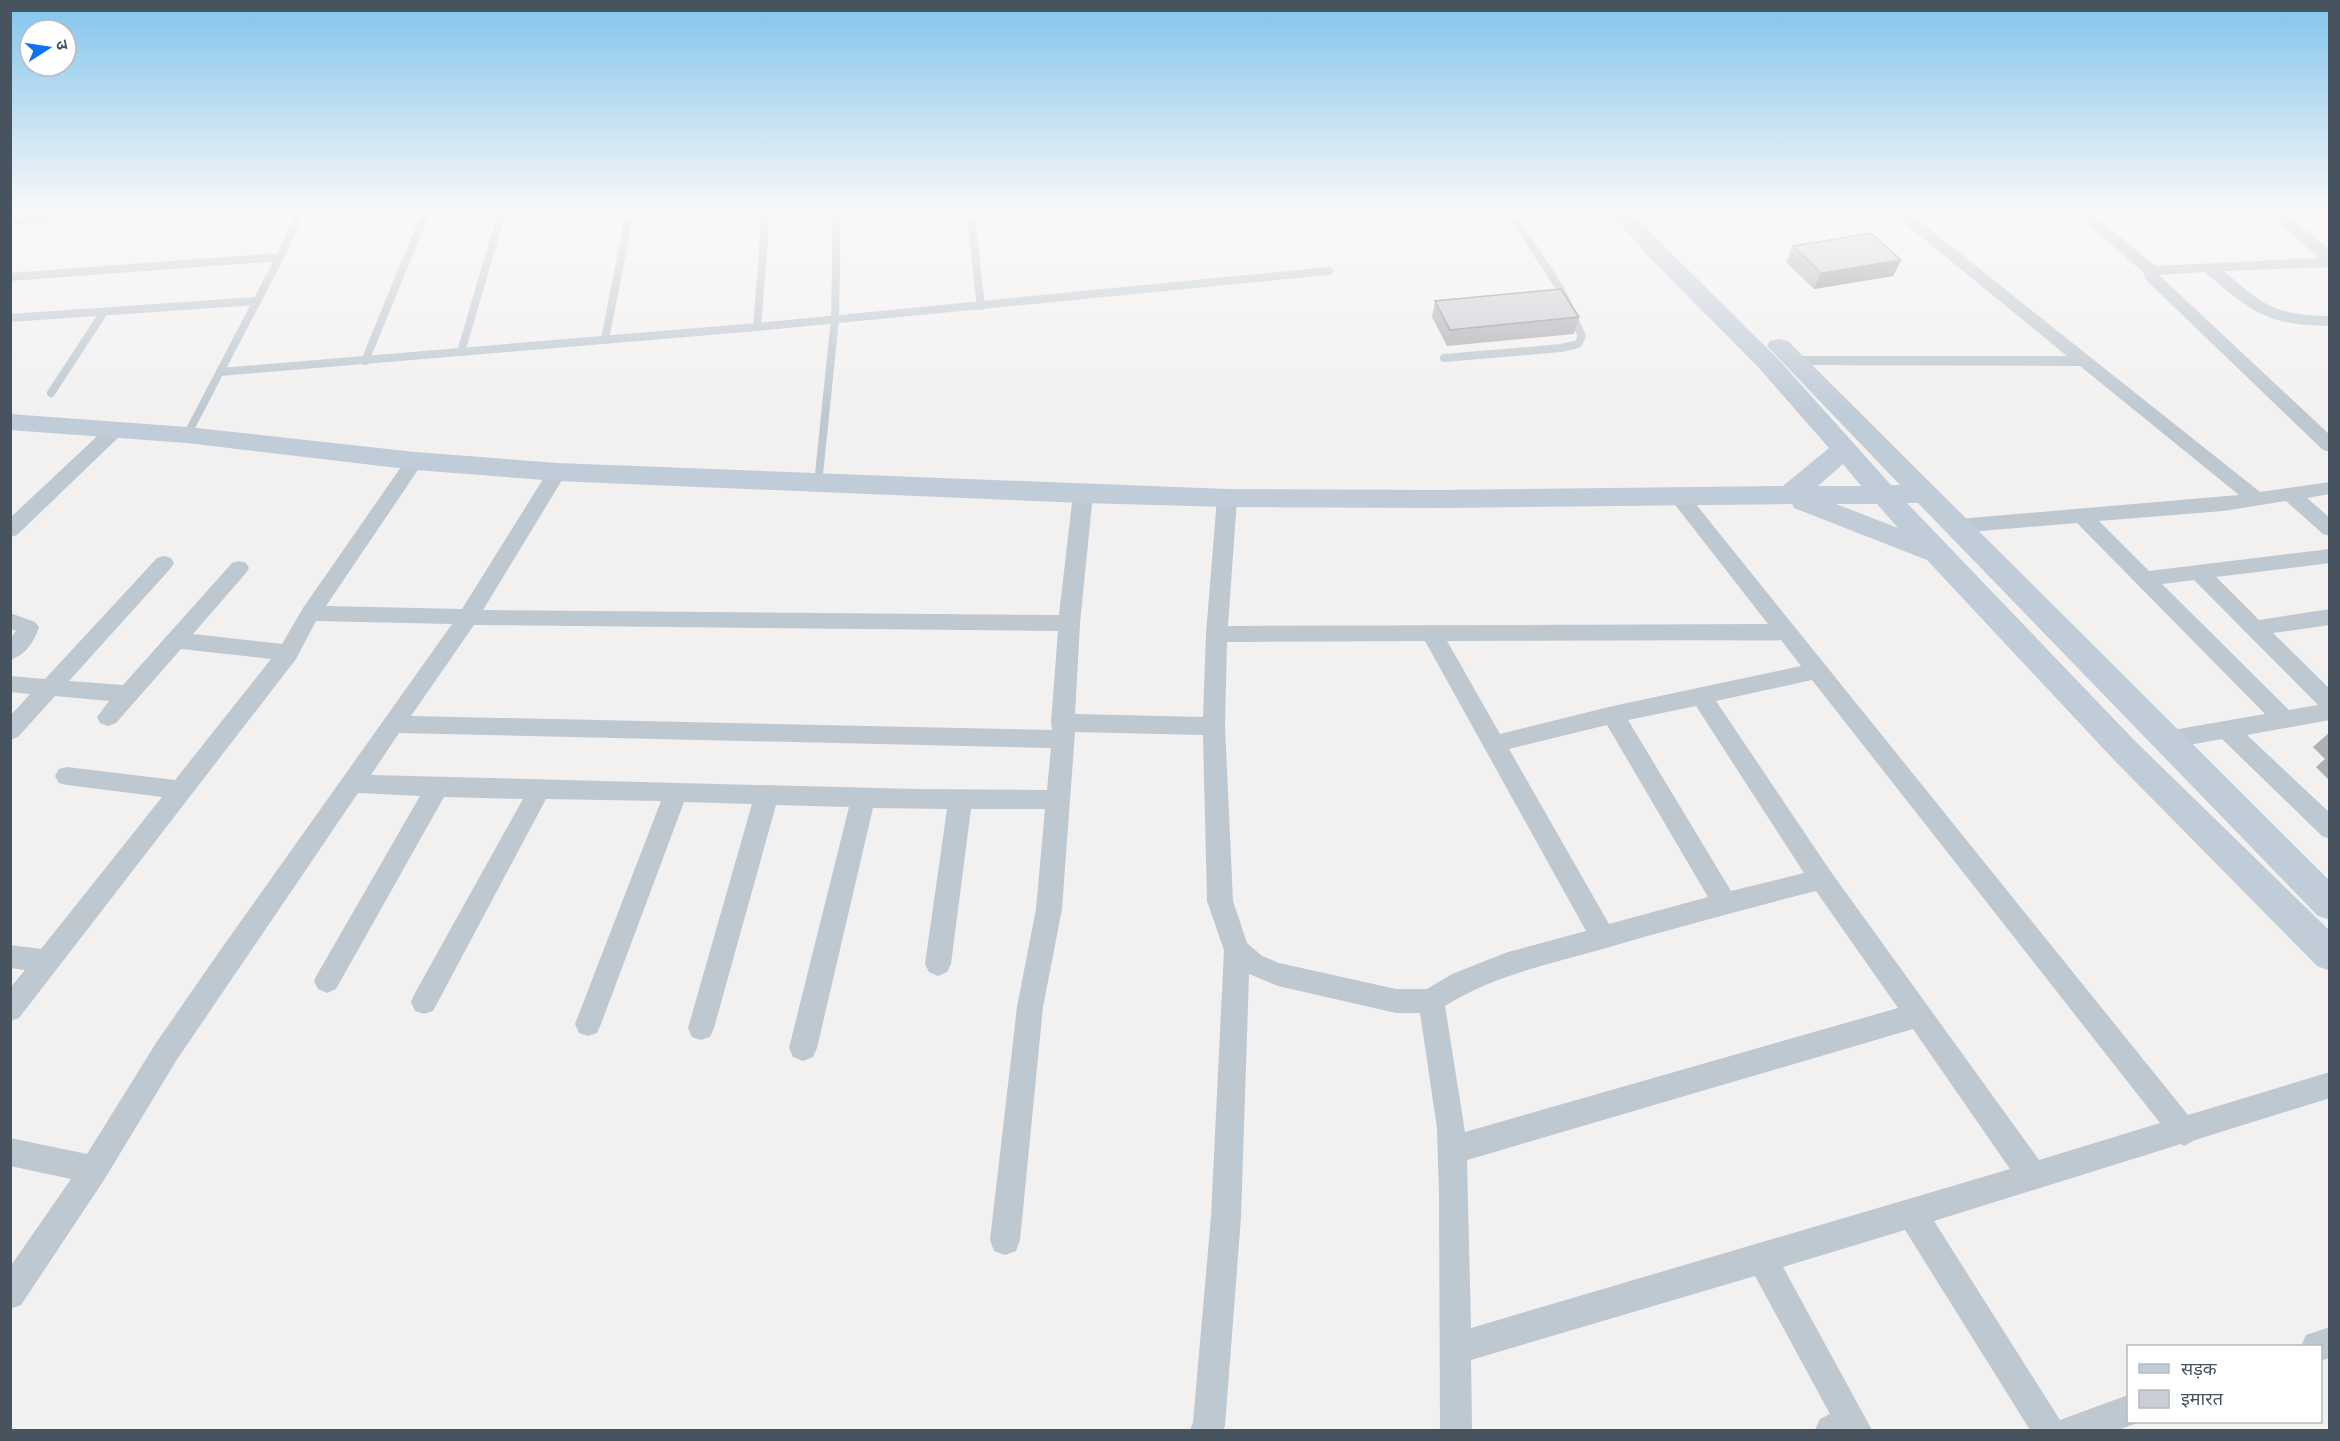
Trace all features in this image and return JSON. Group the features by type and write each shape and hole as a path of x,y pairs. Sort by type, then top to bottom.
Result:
{"main road":[{"path":"1684,279 1768,363 1937,553 2125,751 2330,955"},
{"path":"1713,279 2330,905"},
{"path":"10,422 187,435 415,461 556,472 1083,494 1227,498 1924,494"},
{"path":"1788,496 1819,472 1843,449"},
{"path":"1788,496 1937,553"}],"street":[{"path":"1982,279 2257,500"},
{"path":"2154,279 2330,446"},
{"path":"2223,279 2252,304 2276,318 2290,321 2330,321"},
{"path":"1794,361 2084,361"},
{"path":"10,530 115,430"},
{"path":"10,1009 288,653 310,613 415,461"},
{"path":"10,1294 94,1170 166,1052 228,960 468,617 556,472"},
{"path":"1958,526 2257,500 2330,488"},
{"path":"1005,1240 1030,1007 1049,909 1069,623 1083,494"},
{"path":"2291,495 2330,529"},
{"path":"1679,497 2184,1132"},
{"path":"1206,1431 1209,1426 1226,1217 1237,950 1220,901 1214,726 1217,634 1227,498"},
{"path":"2080,514 2285,720"},
{"path":"2146,579 2330,556"},
{"path":"10,731 164,563"},
{"path":"108,717 239,568"},
{"path":"2198,572 2330,703"},
{"path":"310,613 468,617 1069,623"},
{"path":"2256,628 2330,616"},
{"path":"10,621 28,627 24,639 10,652"},
{"path":"1431,632 1603,937"},
{"path":"1217,634 1785,632"},
{"path":"175,640 288,653"},
{"path":"1494,744 1613,715 1817,671"},
{"path":"10,684 128,694"},
{"path":"1701,696 1822,879 2032,1176"},
{"path":"2167,740 2330,711"},
{"path":"1613,715 1725,903"},
{"path":"395,723 1062,731 1214,726"},
{"path":"2227,730 2330,829"},
{"path":"67,776 181,790"},
{"path":"353,783 436,789 676,792 960,802 1057,800"},
{"path":"327,981 436,789"},
{"path":"424,1002 539,791"},
{"path":"588,1024 676,792"},
{"path":"701,1028 766,796"},
{"path":"803,1048 863,798"},
{"path":"938,964 960,802"},
{"path":"1237,950 1253,964 1278,974 1396,1000 1431,1001 1479,974 1725,903 1822,879"},
{"path":"10,956 47,962"},
{"path":"1431,1001 1445,1083 1452,1150 1456,1431"},
{"path":"1452,1150 1918,1015"},
{"path":"1454,1349 1762,1259 2330,1086"},
{"path":"10,1152 94,1170"},
{"path":"1912,1213 2048,1431"},
{"path":"1762,1259 1847,1428"},
{"path":"2072,1431 2127,1411"}],"lane":[{"path":"187,435 268,279"},
{"path":"365,361 398,279"},
{"path":"461,352 482,279"},
{"path":"605,339 617,279"},
{"path":"757,327 761,279"},
{"path":"818,484 836,320 836,279"},
{"path":"978,279 981,306"},
{"path":"220,372 836,320 1247,279"},
{"path":"1444,358 1561,348 1578,344 1582,336 1579,325 1552,279"},
{"path":"10,318 257,301"},
{"path":"51,393 104,312"}],"building":[{"path":"1561,289 1579,317 1450,330 1435,301"}]}
